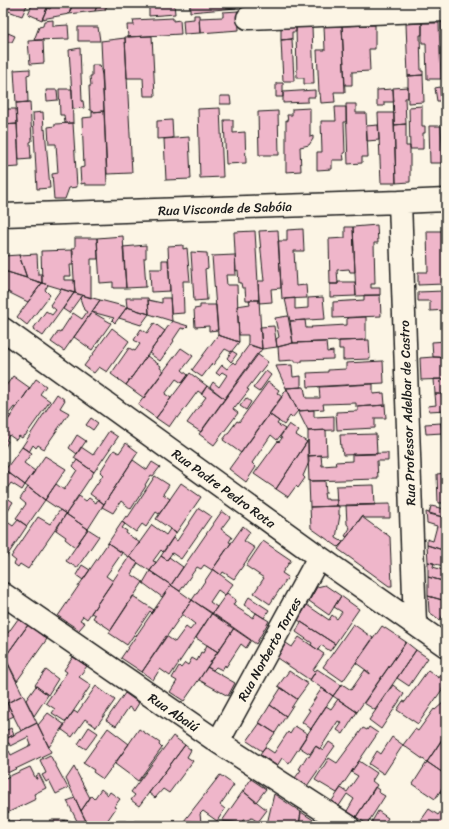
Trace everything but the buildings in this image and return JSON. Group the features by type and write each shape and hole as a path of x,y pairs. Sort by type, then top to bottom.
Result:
{"street":[{"path":"248,18 446,10"},
{"name":"Rua Visconde de Sabóia","path":"3,215 446,200"},
{"name":"Rua Professor Adelbar de Castro","path":"400,202 415,624"},
{"name":"Rua Padre Pedro Rota","path":"3,329 319,557 446,646"},
{"name":"Rua Norberto Torres","path":"218,742 319,557"},
{"name":"Rua Abaiú","path":"3,594 218,742 348,826"}]}
